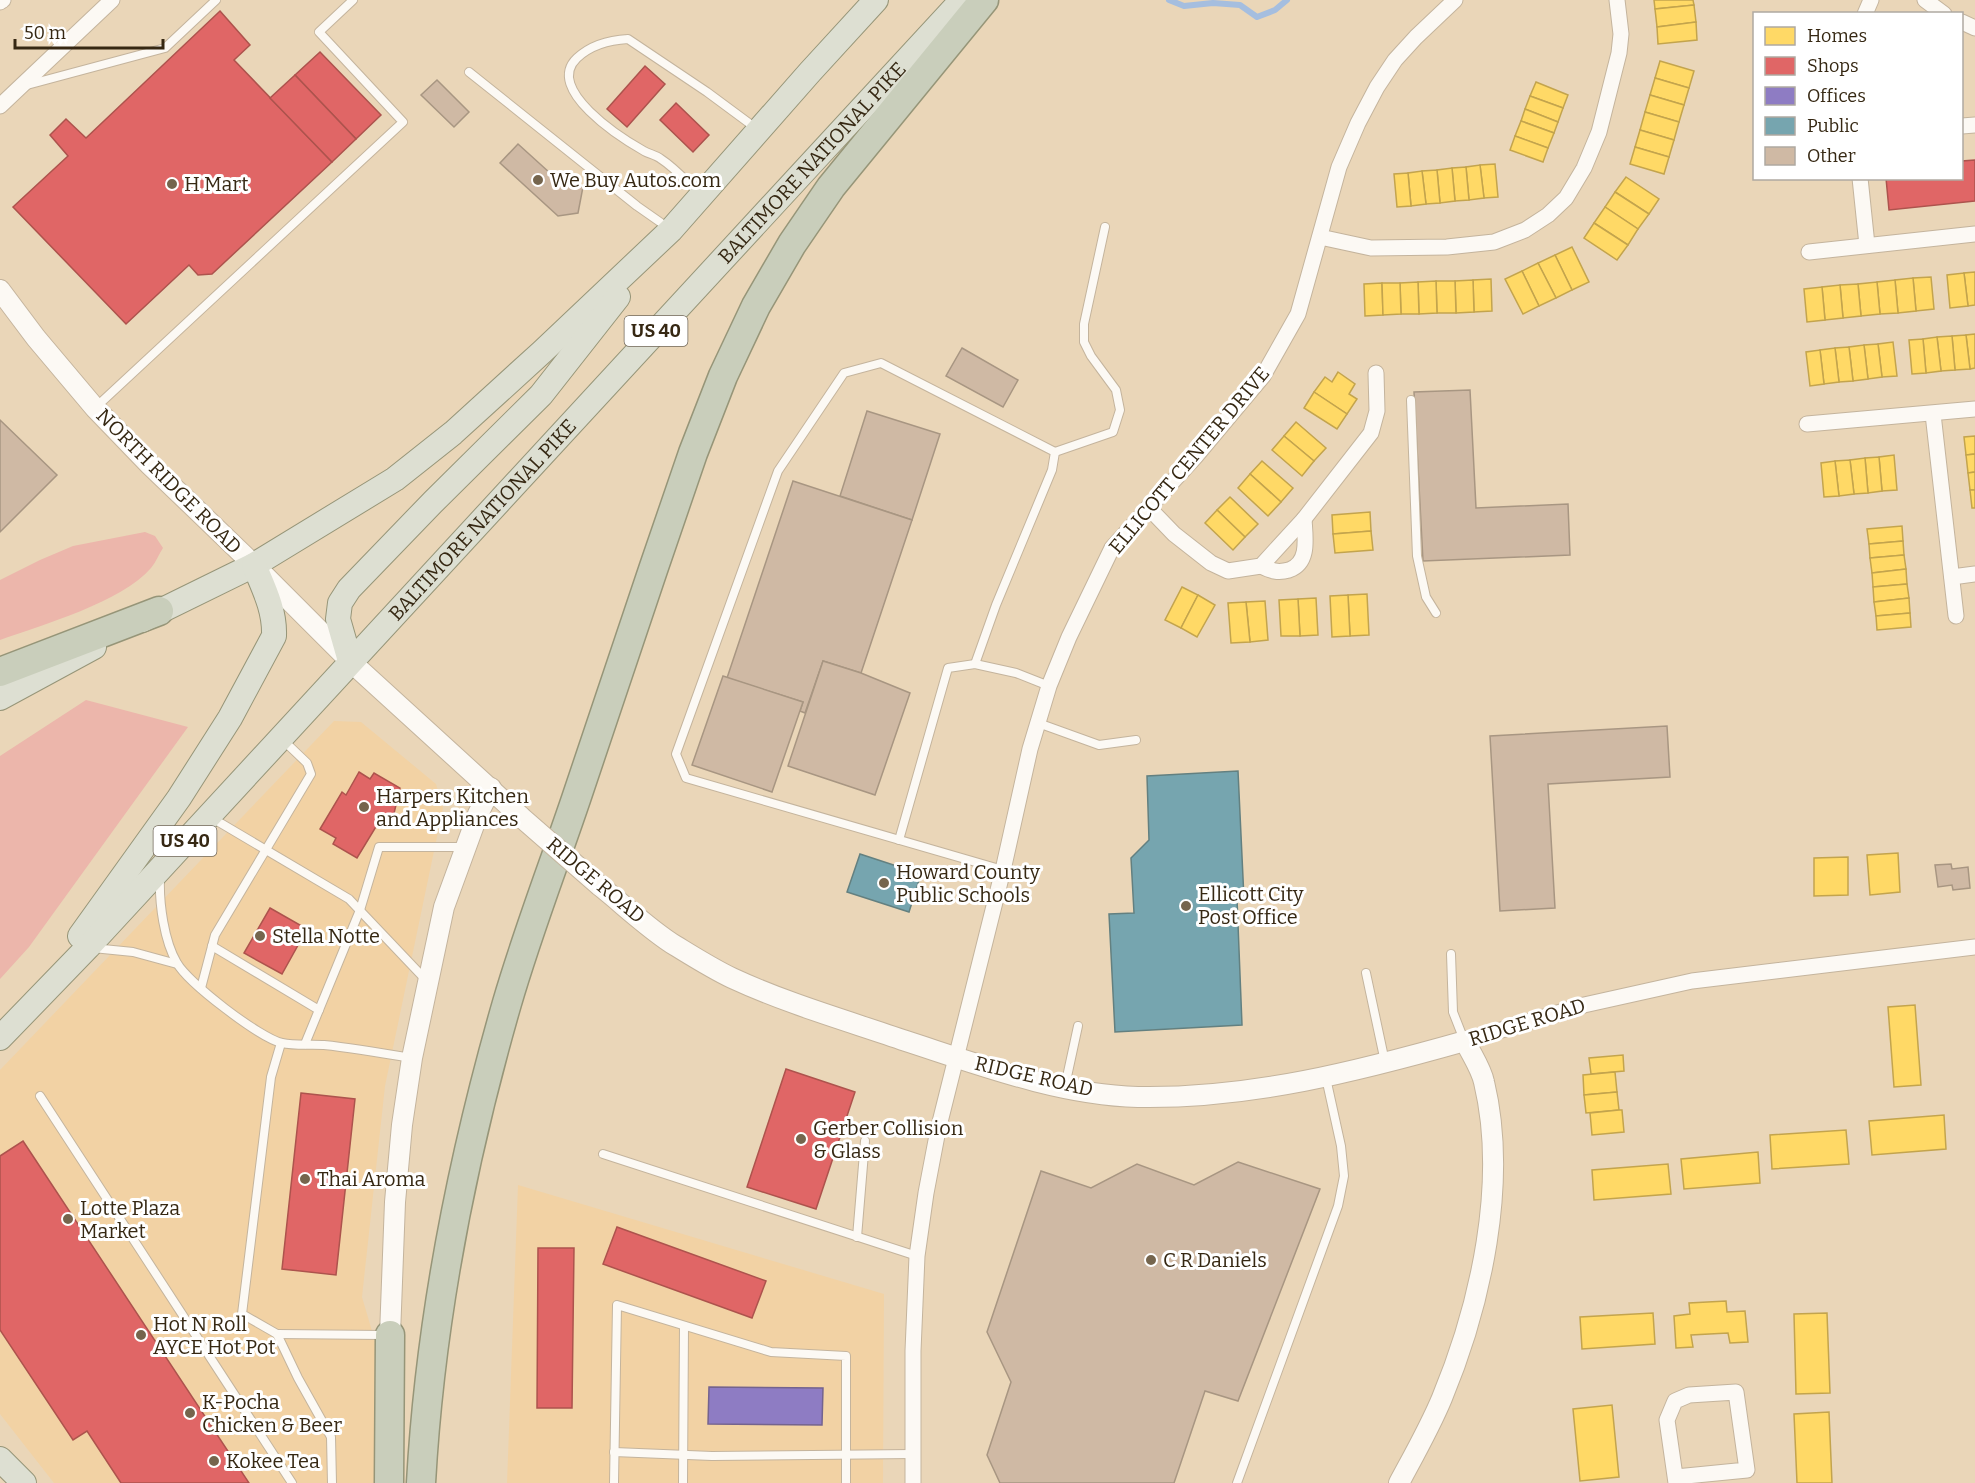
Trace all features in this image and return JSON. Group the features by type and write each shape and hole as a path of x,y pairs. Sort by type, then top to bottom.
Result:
{"highway":[{"path":"421,1483 429,1379 441,1294 456,1210 482,1096 508,1000 693,453 728,366 756,306 792,244 831,188 984,0"},
{"path":"2,691 159,611"},
{"path":"389,1483 390,1335"}],"main road":[{"path":"350,661 338,619 340,603 349,590 433,502 541,395 671,230 876,0"},
{"name":"BALTIMORE NATIONAL PIKE","path":"0,1038 88,947 962,0"},
{"path":"159,611 254,565 395,479 453,433 671,230"},
{"path":"19,1020 179,798 230,718 274,636 272,608 254,565"},
{"path":"0,1459 24,1483"}],"street":[{"path":"0,106 112,0"},
{"name":"ELLICOTT CENTER DRIVE","path":"913,1483 913,1351 917,1256 938,1130 1003,870 1030,749 1049,686 1069,637 1112,548 1196,456 1263,376 1298,314 1339,166 1377,87 1395,60 1455,0"},
{"path":"1320,237 1371,248 1447,247 1494,242 1526,230 1548,215 1566,198 1599,132 1619,53 1621,34 1617,0"},
{"path":"1926,0 1941,12"},
{"path":"1860,180 1867,245"},
{"path":"1809,252 1975,234"},
{"name":"NORTH RIDGE ROAD","path":"0,290 36,338 95,408 350,661"},
{"path":"1261,566 1304,519 1371,433 1377,411 1376,374"},
{"path":"1807,424 1975,409"},
{"path":"1934,414 1956,616"},
{"path":"1148,507 1174,534 1211,563 1228,571 1261,566 1273,572 1296,567 1304,557 1304,519"},
{"path":"1952,577 1975,574"},
{"name":"RIDGE ROAD","path":"350,661 521,817 600,886 674,945 732,978 823,1013 957,1058 1023,1078 1072,1089 1137,1097 1191,1095 1247,1090 1326,1078 1465,1041 1584,1005 1682,983 1975,947"},
{"path":"390,1335 395,1202 402,1125 412,1058 444,907 478,814 491,788"},
{"path":"1400,1483 1442,1399 1466,1335 1482,1274 1491,1208 1493,1137 1484,1080 1465,1041"},
{"path":"1736,1392 1748,1470 1676,1480 1666,1420 1676,1401 1689,1395 1736,1392"}],"lane":[{"path":"20,87 165,48 216,0"},
{"path":"95,408 403,122 319,32 353,0"},
{"path":"701,195 661,159 645,152 604,124 576,96 568,76 574,60 586,50 603,43 614,39 627,39 707,92 758,130"},
{"path":"469,72 637,206 671,230"},
{"path":"1003,870 686,778 676,754 778,471 844,373 880,363 1055,452 1113,432 1120,410 1116,390 1091,356 1084,342 1084,324 1104,227"},
{"path":"1411,400 1417,556 1426,597 1436,613"},
{"path":"975,664 996,605 1052,470 1055,452"},
{"path":"899,840 948,668 975,664 1016,673 1049,686"},
{"path":"1038,723 1099,746 1136,740"},
{"path":"201,988 215,935 311,774 307,763 280,737"},
{"path":"208,816 349,899 428,982"},
{"path":"305,1044 360,910 379,847 466,847"},
{"path":"161,867 159,902 177,964 201,988 243,1023 281,1043 412,1058"},
{"path":"212,946 319,1010"},
{"path":"88,947 133,952 177,964"},
{"path":"1450,954 1453,1012 1465,1041"},
{"path":"1366,973 1385,1063"},
{"path":"1065,1086 1078,1026"},
{"path":"281,1043 271,1077 242,1314 277,1334 390,1335"},
{"path":"1237,1483 1338,1206 1344,1176 1341,1146 1326,1078"},
{"path":"40,1096 292,1483"},
{"path":"858,1237 865,1141"},
{"path":"603,1154 917,1256"},
{"path":"614,1483 617,1305 771,1352 846,1356 846,1483"},
{"path":"683,1483 684,1326"},
{"path":"277,1334 298,1378 331,1437 332,1483"},
{"path":"614,1452 683,1455 914,1455"}],"shaded area":[{"path":"145,532 155,536 163,548 151,568 138,580 102,602 59,620 0,640 0,580 73,546"},
{"path":"86,700 188,727 29,947 0,979 0,756"},
{"path":"334,721 361,722 436,784 443,808 385,1086 362,1297 379,1355 376,1483 54,1483 0,1414 0,1070"},
{"path":"518,1185 884,1294 883,1483 507,1483"}],"building: Homes":[{"path":"1654,0 1693,0 1694,5 1655,9"},
{"path":"1694,5 1696,22 1657,27 1655,9"},
{"path":"1696,22 1697,40 1658,44 1657,27"},
{"path":"1660,61 1694,71 1689,88 1655,78"},
{"path":"1655,78 1689,88 1684,105 1650,95"},
{"path":"1536,82 1568,95 1563,108 1530,96"},
{"path":"1650,95 1684,105 1679,122 1645,112"},
{"path":"1530,96 1563,108 1558,122 1525,109"},
{"path":"1525,109 1558,122 1554,133 1521,121"},
{"path":"1645,112 1679,122 1674,140 1640,130"},
{"path":"1521,121 1554,133 1548,148 1515,136"},
{"path":"1640,130 1674,140 1669,157 1635,147"},
{"path":"1515,136 1548,148 1543,162 1510,150"},
{"path":"1635,147 1669,157 1664,174 1630,164"},
{"path":"1495,164 1498,197 1484,198 1480,165"},
{"path":"1480,165 1484,198 1469,200 1466,167"},
{"path":"1466,167 1469,200 1455,201 1452,168"},
{"path":"1452,168 1455,201 1440,203 1437,170"},
{"path":"1437,170 1440,203 1426,204 1422,171"},
{"path":"1422,171 1426,204 1411,206 1408,173"},
{"path":"1408,173 1411,206 1397,207 1394,174"},
{"path":"1626,177 1659,199 1649,214 1615,192"},
{"path":"1615,192 1649,214 1638,229 1605,207"},
{"path":"1605,207 1638,229 1628,245 1594,223"},
{"path":"1594,223 1628,245 1617,260 1584,238"},
{"path":"1572,247 1589,282 1572,290 1555,255"},
{"path":"1555,255 1572,290 1556,298 1538,263"},
{"path":"1538,263 1556,298 1539,306 1522,271"},
{"path":"1522,271 1539,306 1523,314 1505,279"},
{"path":"1975,272 1975,305 1968,306 1964,273"},
{"path":"1964,273 1968,306 1950,308 1947,275"},
{"path":"1931,277 1934,309 1916,311 1913,278"},
{"path":"1913,278 1916,311 1898,313 1895,280"},
{"path":"1491,279 1492,311 1474,312 1473,280"},
{"path":"1473,280 1474,312 1456,313 1455,281"},
{"path":"1895,280 1898,313 1880,314 1877,282"},
{"path":"1436,281 1455,281 1456,313 1437,313"},
{"path":"1436,281 1437,313 1419,314 1418,282"},
{"path":"1418,282 1419,314 1401,314 1400,283"},
{"path":"1877,282 1880,314 1861,316 1858,284"},
{"path":"1382,283 1383,315 1365,316 1364,284"},
{"path":"1382,283 1400,283 1401,314 1383,315"},
{"path":"1858,284 1861,316 1843,318 1840,285"},
{"path":"1840,285 1843,318 1825,320 1822,287"},
{"path":"1822,287 1825,320 1807,322 1804,289"},
{"path":"1975,334 1975,368 1970,369 1966,335"},
{"path":"1966,335 1970,369 1955,370 1952,336"},
{"path":"1952,336 1955,370 1941,371 1937,337"},
{"path":"1937,337 1941,371 1926,373 1923,339"},
{"path":"1923,339 1926,373 1912,374 1909,340"},
{"path":"1893,342 1897,376 1882,377 1878,344"},
{"path":"1878,344 1882,377 1868,379 1864,345"},
{"path":"1864,345 1868,379 1853,381 1849,347"},
{"path":"1849,347 1853,381 1839,382 1835,348"},
{"path":"1835,348 1839,382 1824,384 1820,350"},
{"path":"1820,350 1824,384 1810,386 1806,352"},
{"path":"1338,372 1355,384 1349,394 1357,399 1347,414 1314,392 1325,377 1332,382"},
{"path":"1314,392 1347,414 1337,429 1304,408"},
{"path":"1296,422 1326,448 1314,461 1284,436"},
{"path":"1284,436 1314,461 1302,476 1272,450"},
{"path":"1975,436 1975,454 1966,455 1964,437"},
{"path":"1975,454 1975,472 1968,473 1966,455"},
{"path":"1894,455 1897,490 1882,491 1879,457"},
{"path":"1879,457 1882,491 1868,493 1865,458"},
{"path":"1865,458 1868,493 1854,494 1850,460"},
{"path":"1850,460 1854,494 1839,496 1835,461"},
{"path":"1262,461 1293,488 1281,502 1250,474"},
{"path":"1835,461 1839,496 1824,497 1821,463"},
{"path":"1975,472 1975,490 1970,490 1968,473"},
{"path":"1250,474 1281,502 1268,516 1238,488"},
{"path":"1970,490 1975,490 1975,508 1972,508"},
{"path":"1230,497 1258,524 1245,537 1217,510"},
{"path":"1217,510 1245,537 1233,550 1205,523"},
{"path":"1370,512 1371,531 1333,534 1332,515"},
{"path":"1902,526 1903,541 1869,544 1867,529"},
{"path":"1371,531 1373,550 1335,553 1333,534"},
{"path":"1903,541 1904,555 1870,558 1869,544"},
{"path":"1904,555 1906,569 1872,573 1870,558"},
{"path":"1906,569 1907,584 1873,587 1872,573"},
{"path":"1907,584 1909,598 1874,602 1873,587"},
{"path":"1182,587 1198,595 1181,628 1165,620"},
{"path":"1367,594 1369,635 1350,636 1348,595"},
{"path":"1198,595 1215,605 1197,637 1181,628"},
{"path":"1348,595 1350,636 1332,637 1330,596"},
{"path":"1316,598 1318,635 1300,636 1298,599"},
{"path":"1909,598 1910,613 1876,616 1874,602"},
{"path":"1298,599 1300,636 1281,636 1279,600"},
{"path":"1265,601 1268,640 1250,642 1246,602"},
{"path":"1246,602 1250,642 1231,643 1228,603"},
{"path":"1910,613 1911,627 1877,630 1876,616"},
{"path":"1898,853 1900,892 1870,895 1867,855"},
{"path":"1848,857 1848,895 1814,896 1814,858"},
{"path":"1915,1005 1921,1085 1894,1087 1888,1007"},
{"path":"1623,1055 1624,1071 1591,1074 1589,1058"},
{"path":"1615,1072 1617,1092 1584,1095 1583,1075"},
{"path":"1617,1092 1619,1110 1586,1113 1584,1095"},
{"path":"1622,1110 1624,1132 1592,1135 1590,1113"},
{"path":"1944,1115 1946,1149 1872,1155 1869,1121"},
{"path":"1846,1130 1849,1164 1772,1169 1770,1135"},
{"path":"1758,1152 1760,1183 1684,1189 1681,1159"},
{"path":"1668,1164 1671,1194 1594,1200 1592,1170"},
{"path":"1726,1301 1727,1312 1745,1311 1748,1342 1730,1343 1728,1333 1691,1335 1693,1347 1676,1348 1674,1316 1690,1314 1689,1303"},
{"path":"1653,1313 1655,1344 1582,1349 1580,1317"},
{"path":"1827,1313 1830,1393 1796,1394 1794,1314"},
{"path":"1612,1405 1619,1477 1580,1481 1573,1409"},
{"path":"1829,1412 1832,1483 1797,1483 1794,1414"}],"building: Shops":[{"name":"H Mart","path":"220,11 250,45 234,60 332,162 212,274 198,275 189,265 126,324 13,207 68,156 50,135 66,119 86,138"},
{"path":"320,52 381,115 356,139 295,75"},
{"path":"645,66 665,84 627,127 607,109"},
{"path":"295,75 356,139 332,162 270,98"},
{"path":"676,103 709,135 693,152 660,120"},
{"path":"1975,160 1975,201 1889,210 1886,180 1963,180 1963,161"},
{"name":"Harpers Kitchen and Appliances","path":"359,772 370,779 374,773 400,788 391,826 380,820 357,858 333,844 336,838 320,829 342,792 346,795"},
{"path":"270,908 307,929 282,974 244,953"},
{"name":"Gerber Collision & Glass","path":"786,1069 855,1092 816,1209 747,1187"},
{"path":"301,1093 355,1099 336,1275 282,1269"},
{"path":"23,1141 249,1483 121,1483 87,1431 73,1440 0,1330 0,1156"},
{"path":"617,1227 766,1281 752,1318 603,1264"},
{"path":"538,1248 574,1248 572,1408 537,1408"}],"building: Offices":[{"path":"709,1387 823,1388 822,1425 708,1424"}],"building: Public":[{"name":"Ellicott City Post Office","path":"1238,771 1244,899 1237,899 1242,1025 1115,1032 1109,914 1134,913 1131,858 1149,840 1147,776"},
{"name":"Howard County Public Schools","path":"860,854 921,874 909,912 847,892"}],"building: Other":[{"path":"437,80 469,112 454,127 421,95"},
{"name":"We Buy Autos.com","path":"518,144 561,183 566,177 583,187 578,213 558,216 500,163"},
{"path":"962,348 1018,380 1003,407 946,376"},
{"path":"1470,390 1476,508 1568,504 1570,555 1423,561 1414,392"},
{"path":"867,411 940,434 912,520 840,496"},
{"path":"0,420 57,475 0,532"},
{"path":"793,481 912,520 861,673 823,661 805,713 800,711 803,702 727,678"},
{"path":"823,661 861,673 910,693 875,795 788,766"},
{"path":"723,676 803,702 772,792 692,765"},
{"path":"1667,726 1670,777 1548,784 1555,908 1500,911 1490,736"},
{"path":"1951,864 1952,869 1968,867 1970,888 1953,890 1952,885 1938,887 1935,865"},
{"name":"C R Daniels","path":"1238,1162 1320,1189 1238,1401 1205,1391 1174,1483 1000,1483 987,1455 1011,1382 987,1332 1041,1171 1091,1188 1137,1164 1194,1185"}],"waterway":[{"path":"1169,0 1184,6 1213,3 1240,5 1257,17 1275,10 1287,0"}],"place":[{"name":"We Buy Autos.com","path":"538,180"},
{"name":"H Mart","path":"172,184"},
{"name":"Harpers Kitchen and Appliances","path":"364,807"},
{"name":"Howard County Public Schools","path":"884,883"},
{"name":"Ellicott City Post Office","path":"1186,906"},
{"name":"Stella Notte","path":"260,936"},
{"name":"Gerber Collision & Glass","path":"801,1139"},
{"name":"Thai Aroma","path":"305,1179"},
{"name":"Lotte Plaza Market","path":"68,1219"},
{"name":"C R Daniels","path":"1151,1260"},
{"name":"Hot N Roll AYCE Hot Pot","path":"141,1335"},
{"name":"K-Pocha Chicken & Beer","path":"190,1413"},
{"name":"Kokee Tea","path":"214,1461"}]}
